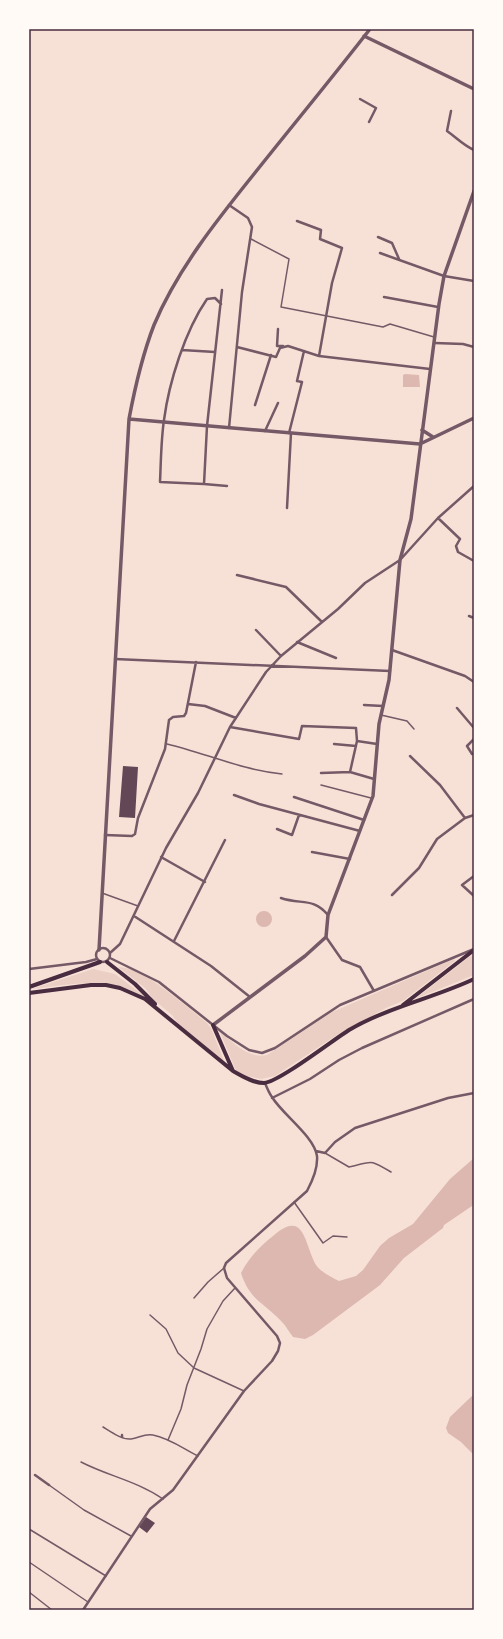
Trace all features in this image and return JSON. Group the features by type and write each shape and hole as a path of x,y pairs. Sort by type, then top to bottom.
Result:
{"main road":[{"path":"400,1008 474,950"},
{"path":"29,987 98,960"},
{"path":"108,960 144,992 164,1014"},
{"path":"29,993 91,985 106,985 120,988 145,998 233,1071 243,1077 265,1083 282,1075 351,1029 400,1008 474,980"},
{"path":"213,1025 233,1071"}],"street":[{"path":"98,960 96,953 99,950 129,419 134,388 143,356 154,324 169,294 188,263 229,205 370,29"},
{"path":"364,36 474,90"},
{"path":"360,99 376,108 369,122"},
{"path":"451,111 447,131 456,137 461,144 474,150"},
{"path":"374,991 360,967 342,960 326,937 328,915 372,799 381,715 390,671 400,560 411,519 430,369 436,338 444,276 474,191"},
{"path":"229,205 248,218 252,227 242,292 229,428"},
{"path":"297,221 321,230 320,239 342,248 332,283 319,356"},
{"path":"378,237 392,243 399,260"},
{"path":"380,253 444,276 474,281"},
{"path":"204,484 207,426 222,290"},
{"path":"384,297 439,307"},
{"path":"221,304 215,298 207,299 182,350 171,389 164,422 160,482 227,486"},
{"path":"278,329 277,346 288,346 319,356 430,369"},
{"path":"435,343 463,344 474,347"},
{"path":"237,346 276,357 280,348 284,346"},
{"path":"182,350 215,352"},
{"path":"287,508 290,433 302,382 297,381 304,352"},
{"path":"255,405 271,355"},
{"path":"265,430 278,403"},
{"path":"129,419 420,444 474,418"},
{"path":"422,430 433,437"},
{"path":"108,960 110,954 120,944 161,857 198,792 230,727 272,666 281,656 322,622 365,582 400,560 438,518 474,486"},
{"path":"438,518 460,539 456,546 458,552 474,560"},
{"path":"237,575 286,587 322,622"},
{"path":"469,616 474,618"},
{"path":"256,630 281,656"},
{"path":"297,642 336,658"},
{"path":"392,650 464,676 474,682"},
{"path":"115,659 390,671"},
{"path":"105,835 132,836 135,834 138,818 167,744 169,720 171,717 186,715 196,662"},
{"path":"188,704 205,706 236,718"},
{"path":"364,705 383,706"},
{"path":"457,708 474,728"},
{"path":"230,727 299,739 302,726 356,728 357,741 350,772"},
{"path":"472,754 467,746 474,739"},
{"path":"357,741 377,744"},
{"path":"334,744 356,746"},
{"path":"410,756 440,785 465,818"},
{"path":"321,773 350,772 375,779"},
{"path":"234,795 299,815 360,831"},
{"path":"294,798 364,820"},
{"path":"277,829 292,835 299,815"},
{"path":"392,896 419,868 437,839 465,818 474,815"},
{"path":"174,941 225,840"},
{"path":"312,852 350,859"},
{"path":"161,857 205,882"},
{"path":"474,876 462,885 474,896"},
{"path":"281,898 289,901 317,904 328,915"},
{"path":"134,916 211,966 250,997"},
{"path":"213,1025 305,956 326,937"},
{"path":"99,950 106,949 110,954"},
{"path":"29,968 108,960 159,982 213,1025 250,1050 262,1053 275,1048 340,1005 474,950"},
{"path":"272,1098 310,1079 339,1060 362,1048 474,1000"},
{"path":"83,1610 150,1509 173,1490 244,1391 272,1362 278,1351 280,1343 277,1336 227,1278 224,1268 226,1263 307,1191 312,1182 317,1166 316,1151 303,1131 272,1098 265,1083"},
{"path":"316,1151 326,1153 335,1142 355,1128 448,1098 474,1093"},
{"path":"35,1475 49,1486"}],"lane":[{"path":"251,239 289,259 281,307 383,326 390,324 436,338"},
{"path":"381,715 407,721 414,729"},
{"path":"167,744 215,757 236,765 282,774"},
{"path":"321,785 372,799"},
{"path":"102,893 138,906"},
{"path":"326,1153 349,1167 359,1165 366,1161 375,1162 391,1172"},
{"path":"294,1202 323,1243 333,1236 347,1237"},
{"path":"194,1298 208,1282 224,1268"},
{"path":"168,1440 181,1409 187,1384 207,1329 223,1301 235,1288"},
{"path":"150,1315 166,1329 178,1354 194,1368 244,1391"},
{"path":"103,1427 131,1439 153,1435 168,1440 198,1456"},
{"path":"81,1462 105,1473 130,1481 163,1499"},
{"path":"49,1486 84,1510 131,1536"},
{"path":"29,1529 106,1576"},
{"path":"29,1562 88,1602"},
{"path":"29,1592 52,1610"}],"shaded area":[{"path":"403,375 419,375 420,387 403,387"},
{"path":"264,911 271,916 272,919 267,926 264,927 257,922 256,919 261,912"},
{"path":"474,955 474,975 415,999 469,957"},
{"path":"454,959 455,961 403,1001 388,1007 340,1033 275,1076 261,1079 247,1076 236,1071 220,1032 247,1052 260,1056 267,1055 330,1013"},
{"path":"118,967 139,973 152,980 177,998 207,1023 211,1028 225,1063 179,1025 172,1015 154,1000 145,988"},
{"path":"93,969 115,974 143,995 143,997 130,990 103,984 89,983 32,989"},
{"path":"474,1158 474,1203 472,1206 444,1225 443,1228 404,1258 380,1285 313,1335 305,1339 293,1337 285,1325 258,1301 249,1290 241,1273 247,1262 268,1240 284,1228 292,1226 298,1227 302,1232 316,1265 323,1272 339,1281 356,1276 363,1270 380,1246 389,1238 413,1224 450,1179"},
{"path":"474,1394 474,1455 461,1442 448,1433 446,1428 450,1417"}],"building":[{"path":"123,766 138,767 135,818 119,817"},
{"path":"146,1517 155,1523 147,1533 139,1527"}]}
